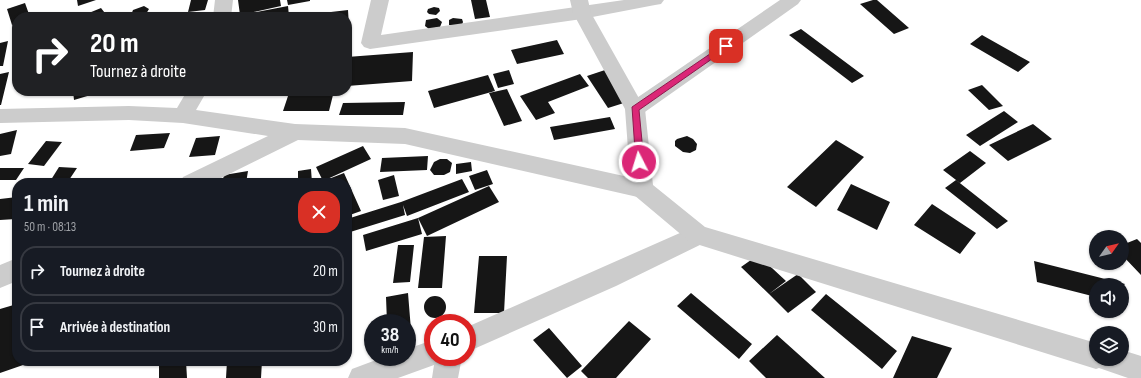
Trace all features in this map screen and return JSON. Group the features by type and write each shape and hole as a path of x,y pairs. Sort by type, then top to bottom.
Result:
{"street":[{"path":"223,12 224,0"},
{"path":"380,0 370,43 580,6 655,0"},
{"path":"635,109 792,0"},
{"path":"580,6 635,109 642,189"},
{"path":"182,116 193,96"},
{"path":"0,116 129,113 182,116 295,132 405,136 558,169 642,189 698,235 1089,354"},
{"path":"201,178 295,132"},
{"path":"476,336 607,278 698,235"},
{"path":"0,277 12,271"},
{"path":"361,378 424,356"},
{"path":"1129,365 1141,369"},
{"path":"445,378 447,366"}],"building":[{"path":"77,0 96,0 78,6"},
{"path":"191,0 208,0 205,10 188,12"},
{"path":"238,0 280,0 281,6 254,12 240,12"},
{"path":"287,0 310,0 310,1 288,5"},
{"path":"471,0 486,0 490,17 475,19"},
{"path":"877,0 909,28 894,34 860,4"},
{"path":"25,3 28,12 12,12 12,25 7,9"},
{"path":"144,6 149,9 147,12 132,12 133,10"},
{"path":"288,6 289,12 257,12"},
{"path":"434,7 439,8 440,11 436,15 429,14 427,12 428,9"},
{"path":"101,8 104,12 91,12"},
{"path":"348,10 348,12 331,12"},
{"path":"437,18 442,22 440,27 429,29 425,26 426,20"},
{"path":"453,18 462,19 462,25 449,25 449,20"},
{"path":"801,29 864,76 852,83 789,35"},
{"path":"982,35 1030,62 1018,72 970,44"},
{"path":"557,40 564,54 517,64 511,50"},
{"path":"8,41 3,66 0,66 0,43"},
{"path":"413,52 412,81 352,86 352,57"},
{"path":"509,70 514,84 498,88 493,74"},
{"path":"605,70 627,102 608,108 587,76"},
{"path":"9,72 1,105 0,105 0,74"},
{"path":"580,74 589,86 548,102 555,113 536,120 520,96"},
{"path":"488,75 495,91 434,108 428,91"},
{"path":"982,85 1003,106 989,110 968,90"},
{"path":"507,89 522,121 504,126 489,93"},
{"path":"74,96 87,96 74,100"},
{"path":"288,96 333,96 329,111 283,111"},
{"path":"405,102 403,115 339,115 343,103"},
{"path":"1004,111 1018,122 980,146 966,135"},
{"path":"610,117 615,129 554,140 550,127"},
{"path":"1033,124 1052,139 1008,161 989,145"},
{"path":"17,130 11,154 0,156 0,134"},
{"path":"170,133 164,148 130,151 136,135"},
{"path":"220,136 215,155 189,157 196,138"},
{"path":"687,136 693,139 697,144 696,150 690,153 683,152 675,146 675,141 677,139"},
{"path":"836,140 864,157 816,207 787,187"},
{"path":"46,141 62,142 44,166 28,164"},
{"path":"363,146 371,159 330,178 322,178 316,167"},
{"path":"970,151 986,163 960,183 943,170"},
{"path":"428,156 427,170 380,172 382,158"},
{"path":"440,159 447,159 452,163 450,172 444,175 434,175 430,170 434,162"},
{"path":"471,162 472,171 456,174 456,164"},
{"path":"59,167 77,168 70,178 52,178"},
{"path":"0,168 24,168 17,178 12,178 12,180 0,180"},
{"path":"311,169 312,178 298,178 298,171"},
{"path":"487,170 493,184 475,190 469,176"},
{"path":"248,171 247,178 223,178 224,175"},
{"path":"344,173 346,178 331,178"},
{"path":"394,175 399,196 383,200 378,180"},
{"path":"462,179 469,192 407,216 403,205 405,215 352,231 352,217 401,202"},
{"path":"956,180 1008,221 997,229 945,188"},
{"path":"851,184 890,202 877,230 837,210"},
{"path":"489,186 499,202 427,236 418,218"},
{"path":"352,191 361,211 352,214"},
{"path":"12,198 12,219 0,220 0,199"},
{"path":"932,204 976,233 960,254 914,225"},
{"path":"418,218 422,234 366,251 363,235"},
{"path":"446,236 442,288 418,288 424,237"},
{"path":"1137,239 1141,243 1141,275 1129,262 1129,242"},
{"path":"398,245 414,245 410,282 393,283"},
{"path":"758,255 786,281 769,294 741,267"},
{"path":"479,256 507,256 504,313 474,313"},
{"path":"1034,261 1101,278 1089,278 1089,295 1037,282"},
{"path":"798,274 816,292 788,313 769,294"},
{"path":"408,293 410,314 387,314 386,297"},
{"path":"691,293 752,344 739,359 677,306"},
{"path":"826,294 897,351 882,369 811,310"},
{"path":"431,297 439,297 445,303 445,311 442,314 428,314 425,311 425,303"},
{"path":"12,305 12,366 20,366 0,373 0,309"},
{"path":"629,321 651,339 616,378 588,378 581,371"},
{"path":"549,328 582,366 567,378 533,340"},
{"path":"777,335 825,378 766,378 749,361"},
{"path":"912,336 952,348 937,378 893,378"},
{"path":"159,366 186,366 187,378 159,378"},
{"path":"227,366 262,366 261,378 226,378"}],"route":[{"path":"639,162 635,109 726,46"}]}
